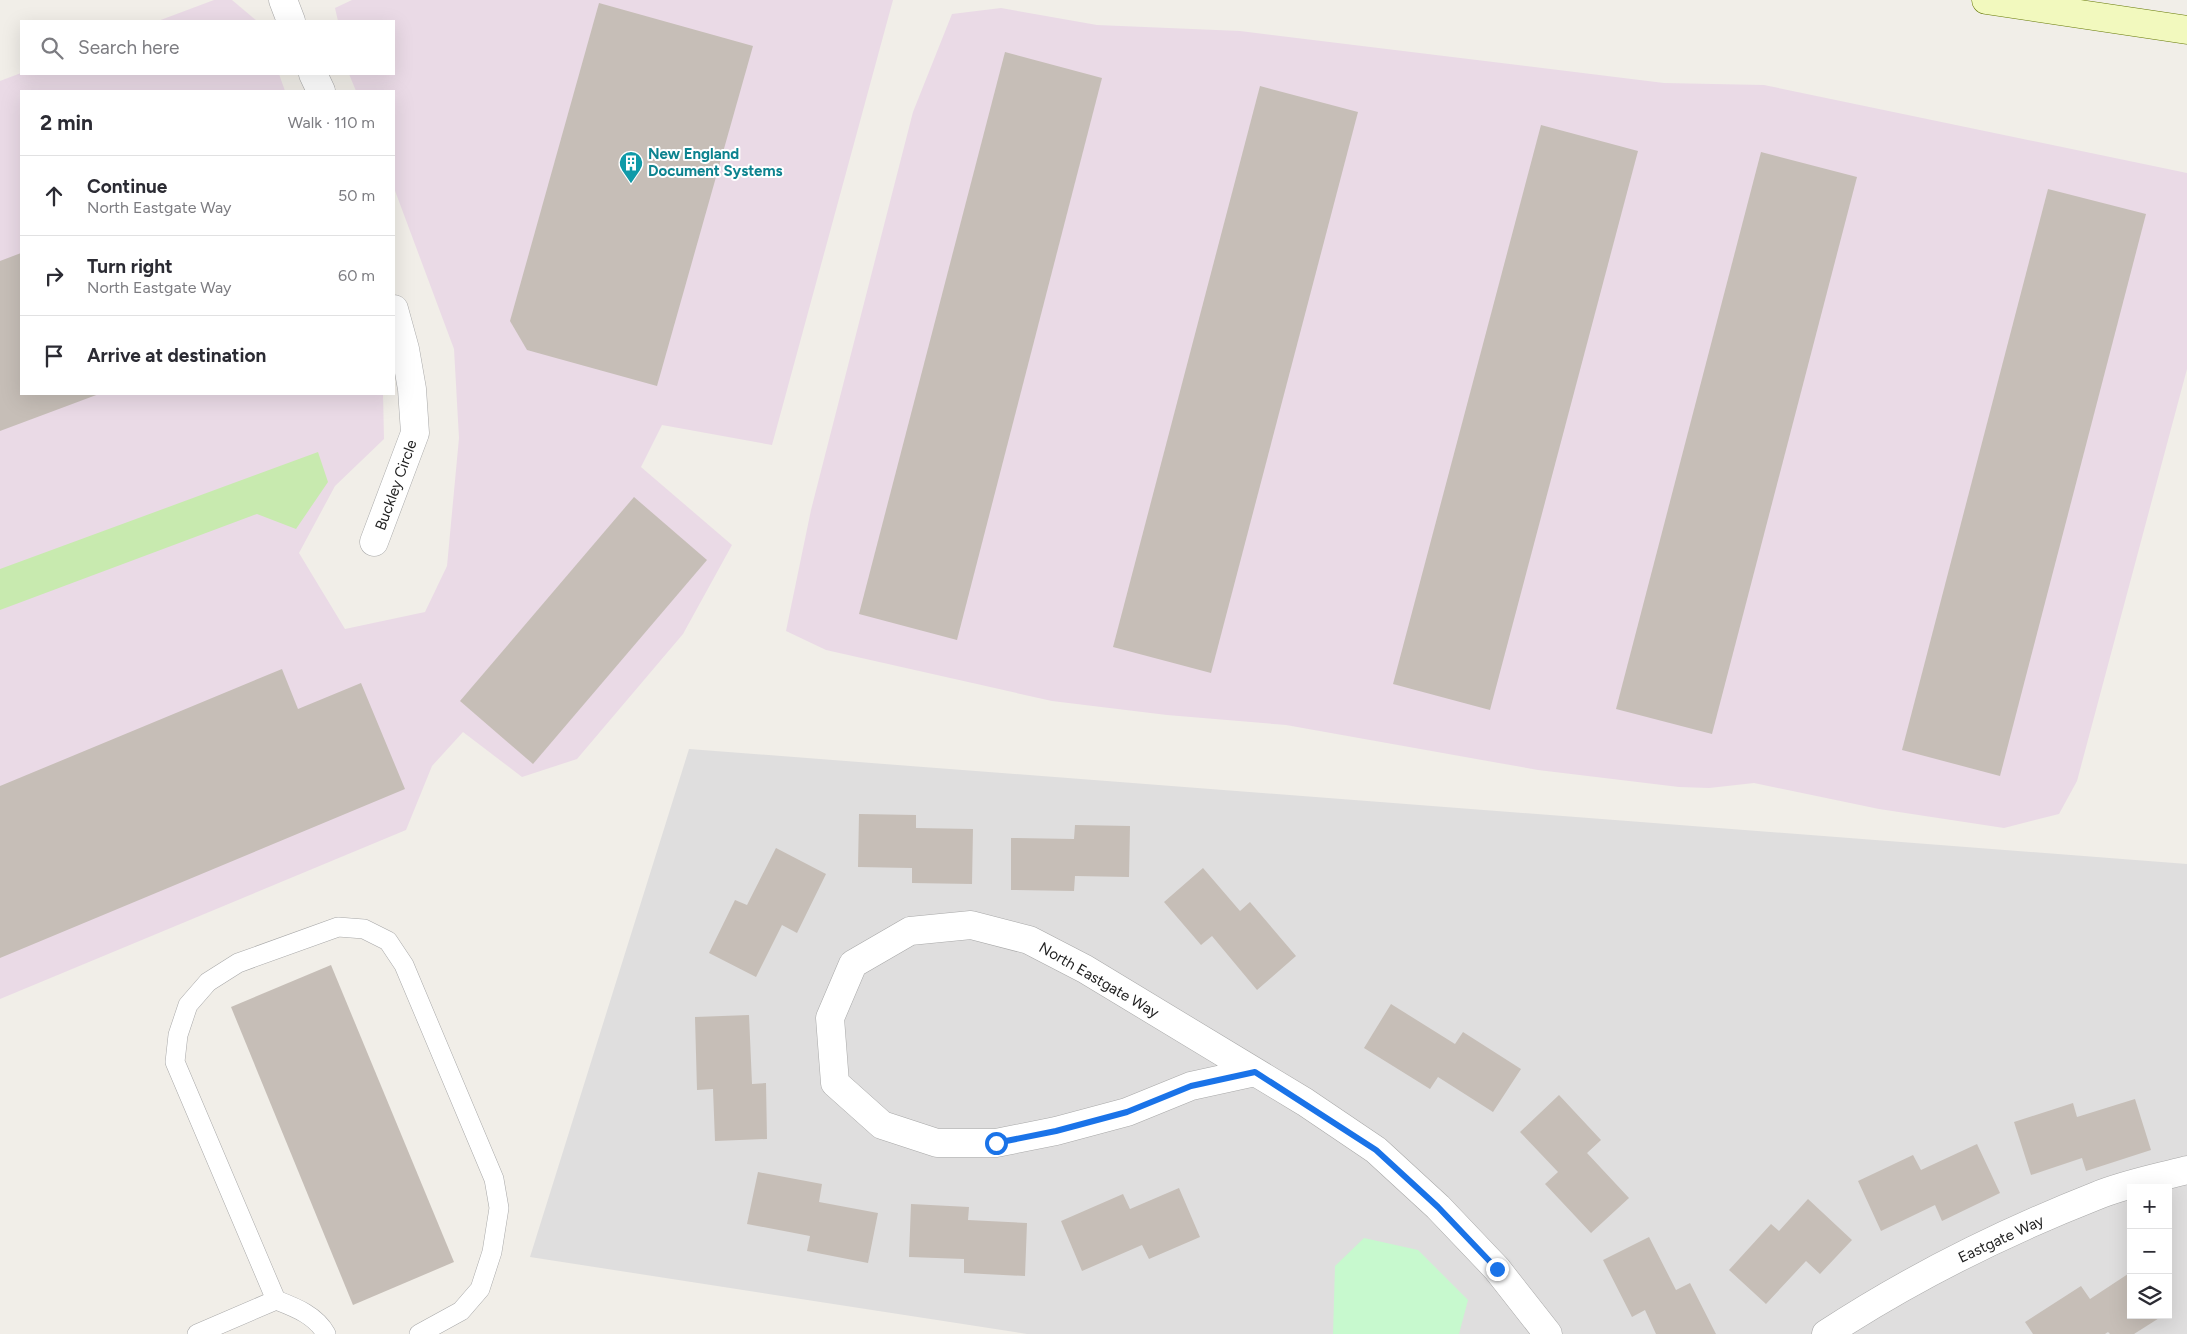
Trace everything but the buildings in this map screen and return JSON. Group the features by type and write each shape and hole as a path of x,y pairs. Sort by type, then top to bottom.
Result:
{"street":[{"path":"283,0 292,20"},
{"path":"1986,0 2187,30"},
{"path":"313,75 321,90"},
{"name":"Buckley Circle","path":"374,542 415,433 412,389 405,349 395,313"},
{"name":"North Eastgate Way","path":"1255,1072 1191,1086 1127,1112 1056,1131 996,1143 937,1143 882,1126 836,1083 830,1018 853,964 910,931 971,925 1029,940 1085,969 1255,1072 1376,1150 1438,1207 1484,1255 1548,1334"},
{"name":"Eastgate Way","path":"1826,1334 1876,1301 1994,1241 2097,1195 2187,1170"}],"lane":[{"path":"276,1300 175,1062 178,1035 188,1005 208,982 238,964 338,927 364,929 388,941 404,965 494,1178 499,1208 492,1252 480,1288 461,1311 438,1326 419,1334"},
{"path":"197,1334 276,1300 302,1310 324,1329 326,1334"}],"shaded area":[{"path":"214,0 232,0 256,20 161,20"},
{"path":"352,0 893,0 772,445 662,425 641,467 732,545 683,634 577,759 522,777 463,732 432,766 406,830 0,999 0,81 20,73 20,75 279,75 285,90 20,90 20,395 383,395 384,439 335,486 299,553 345,629 425,612 447,566 459,438 454,349 395,191 395,90 356,90 349,75 395,75 395,20 338,20 335,8"},
{"path":"1001,8 1097,25 1240,31 1664,83 1764,85 2187,173 2187,369 2077,781 2059,814 2004,828 1879,809 1754,783 1709,788 1679,787 1538,770 1286,725 1167,715 1052,701 826,650 786,631 811,510 913,112 952,14"},
{"path":"689,749 2187,864 2187,1334 1027,1334 530,1257"}],"green space":[{"path":"318,452 328,482 296,529 257,514 0,610 0,569"},
{"path":"1364,1238 1418,1250 1468,1300 1459,1334 1333,1334 1335,1266"}],"place":[{"name":"New England Document Systems","path":"631,184"}],"route":[{"path":"996,1143 1056,1131 1127,1112 1191,1086 1255,1072 1306,1102 1376,1150 1438,1207 1497,1269"}]}
